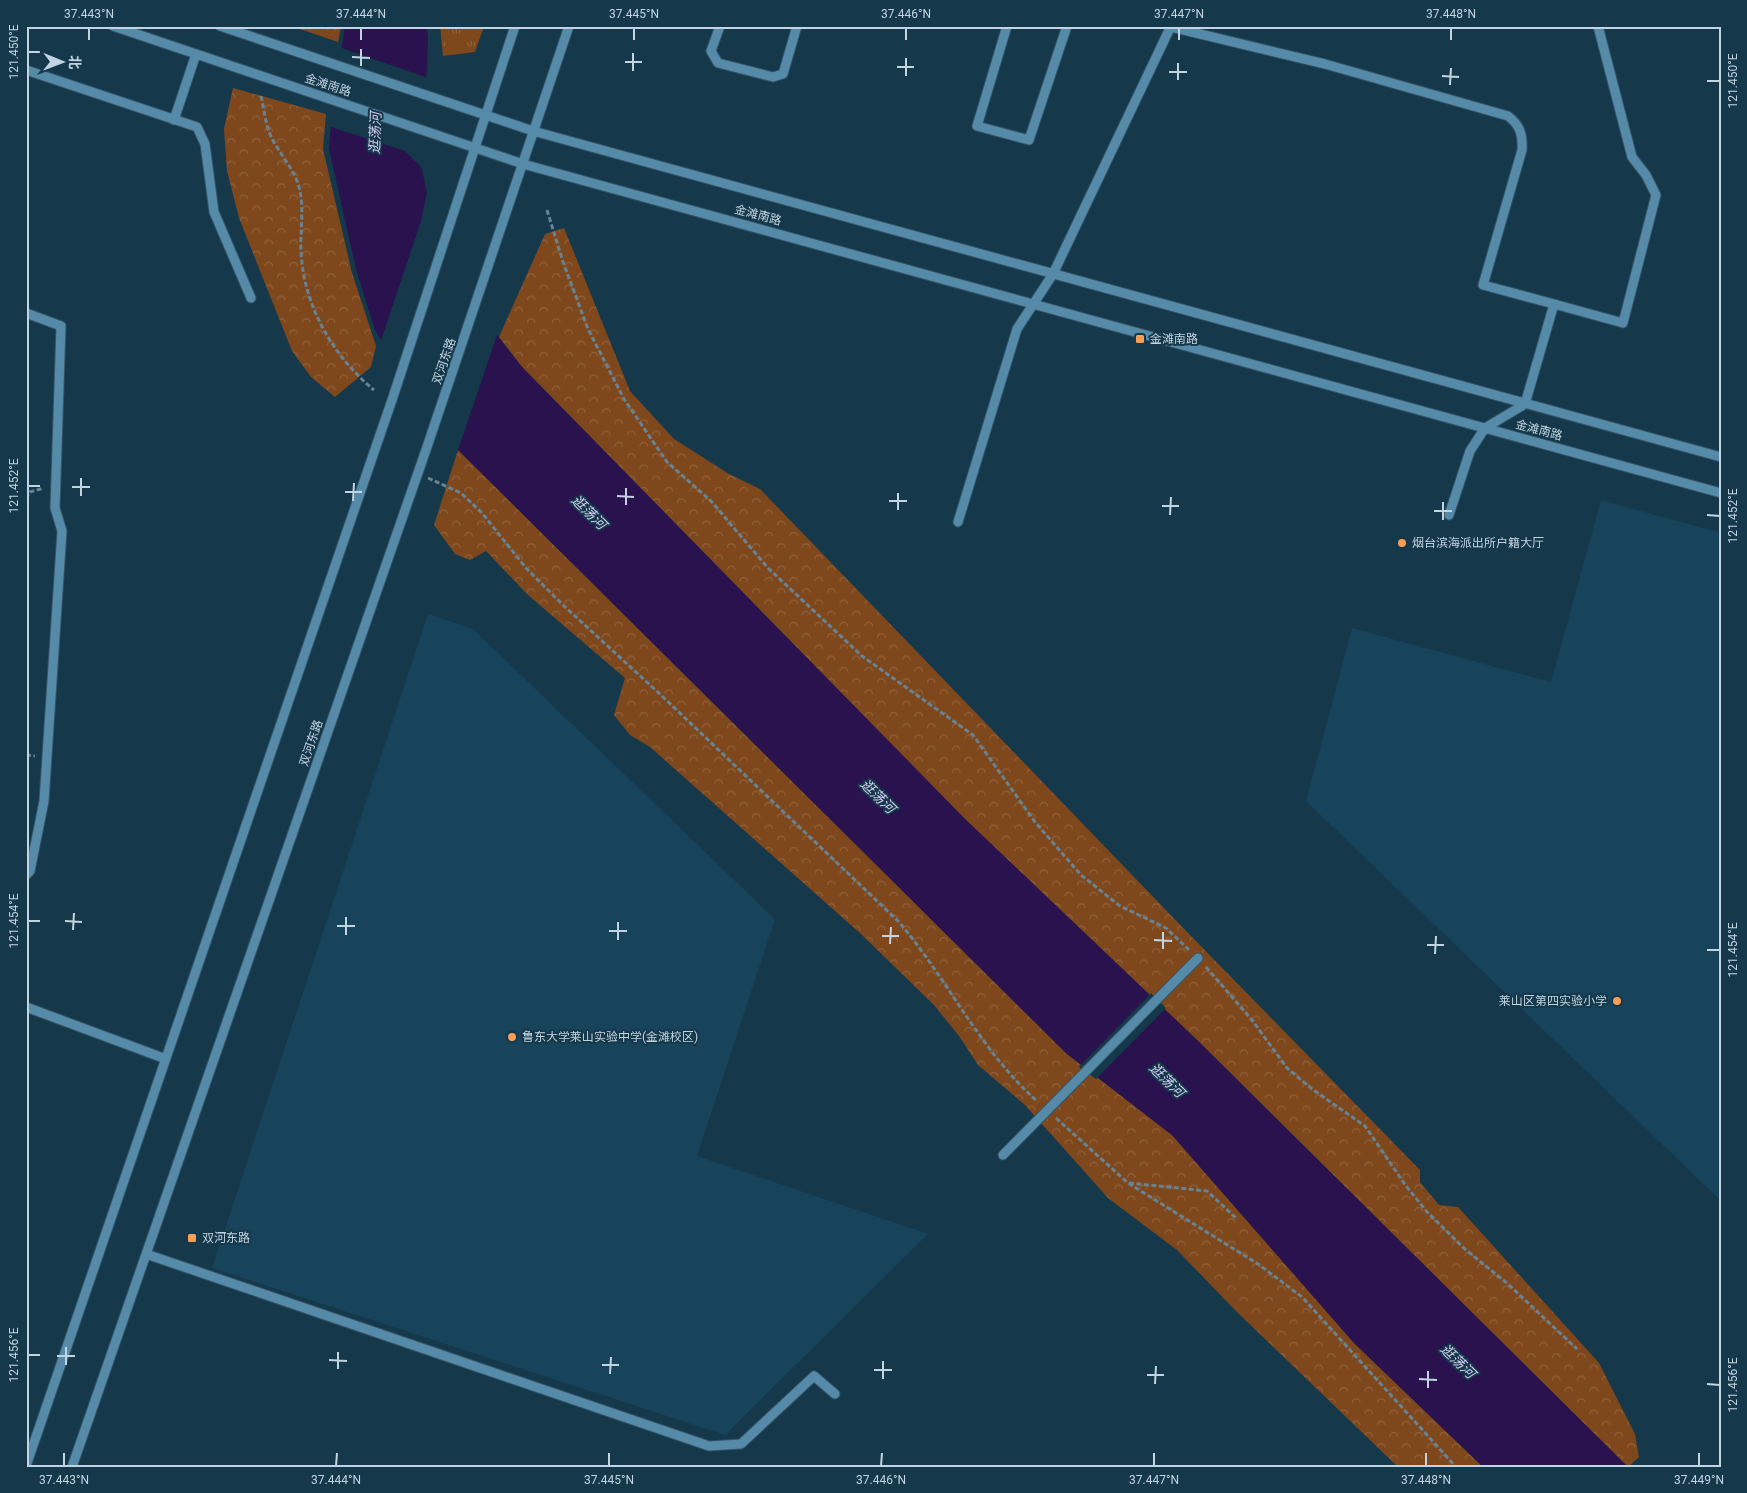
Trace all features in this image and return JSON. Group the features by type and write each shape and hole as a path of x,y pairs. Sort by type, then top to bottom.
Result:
{"street":[{"name":"金滩南路","path":"113,26 523,164 1721,493"},
{"name":"金滩南路","path":"220,26 533,131 1721,457"},
{"path":"26,1466 393,397 515,26"},
{"name":"双河东路","path":"72,1467 503,227 569,26"},
{"path":"720,26 711,51 718,63 773,78 783,74 797,26"},
{"path":"1007,26 977,126 1029,140 1067,26"},
{"path":"958,522 1018,329 1053,274 1171,26 1325,64 1508,116 1516,122 1522,132 1522,150 1483,285 1623,323 1656,195 1646,176 1632,157 1598,26"},
{"path":"174,120 196,54"},
{"path":"26,70 196,127 205,144 214,212 251,298"},
{"path":"1449,515 1470,451 1485,428 1526,404 1554,304"},
{"path":"26,313 61,326 55,508 62,531 44,801 30,871 26,875"},
{"path":"1003,1155 1198,958"},
{"path":"26,1007 166,1059"},
{"path":"146,1254 709,1446 741,1444 814,1376 835,1394"}],"path":[{"path":"261,96 269,133 289,166 300,190 301,253 309,299 328,339 354,373 374,390"},
{"path":"547,210 562,262 588,329 624,398 667,462 711,501 768,568 862,656 973,735 1035,822 1081,875 1120,906 1166,928 1198,958 1234,998 1287,1068 1312,1089 1365,1126 1406,1186 1428,1213 1466,1250 1508,1284 1577,1349"},
{"path":"426,477 461,493 482,513 526,568 563,605 662,696 898,921 924,951 947,990 994,1056 1017,1083 1039,1103"},
{"path":"26,499 28,492 56,484"},
{"path":"1054,1116 1128,1183 1258,1264 1302,1297 1456,1467"},
{"path":"1128,1183 1206,1191 1236,1218"}],"shaded area":[{"name":"莱山区第四实验小学","path":"1601,500 1721,533 1721,1201 1306,801 1352,628 1551,682"},
{"name":"鲁东大学莱山实验中学(金滩校区)","path":"428,614 473,629 775,919 697,1156 928,1234 725,1435 212,1268"}],"green space":[{"path":"291,26 341,26 338,42"},
{"path":"440,26 484,26 475,52 443,56"},
{"path":"233,88 326,114 323,149 352,273 376,346 371,367 335,397 311,377 292,351 239,218 227,171 224,129"},
{"path":"564,228 630,391 674,439 729,474 760,489 1189,934 1420,1170 1420,1182 1439,1205 1458,1207 1599,1363 1635,1434 1639,1457 1628,1467 1196,1039 964,818 522,367 499,337 545,234"},
{"path":"458,450 1067,1054 1172,1135 1354,1343 1483,1467 1398,1467 1236,1311 1177,1250 1108,1198 1025,1105 978,1065 959,1036 934,1005 861,934 650,747 630,735 614,715 625,678 528,595 486,551 470,560 455,554 434,525"}],"water":[{"name":"逛荡河","path":"345,26 426,26 428,37 427,70 418,133 419,155 437,243 456,283 522,367 964,818 1196,1039 1628,1467 1483,1467 1354,1343 1172,1135 1067,1054 436,428 375,330 356,269 329,149 332,111"}],"pier":[{"path":"339,47 428,78 421,133 425,179 423,169 405,151 328,126"},
{"path":"427,192 439,242 459,281 498,332 457,453 434,429 380,343 421,221"},
{"path":"1151,993 1166,1008 1096,1079 1079,1067"}],"place":[{"name":"金滩南路","path":"1140,339"},
{"name":"烟台滨海派出所户籍大厅","path":"1402,543"},
{"name":"莱山区第四实验小学","path":"1617,1001"},
{"name":"鲁东大学莱山实验中学(金滩校区)","path":"512,1037"},
{"name":"双河东路","path":"192,1238"}]}
